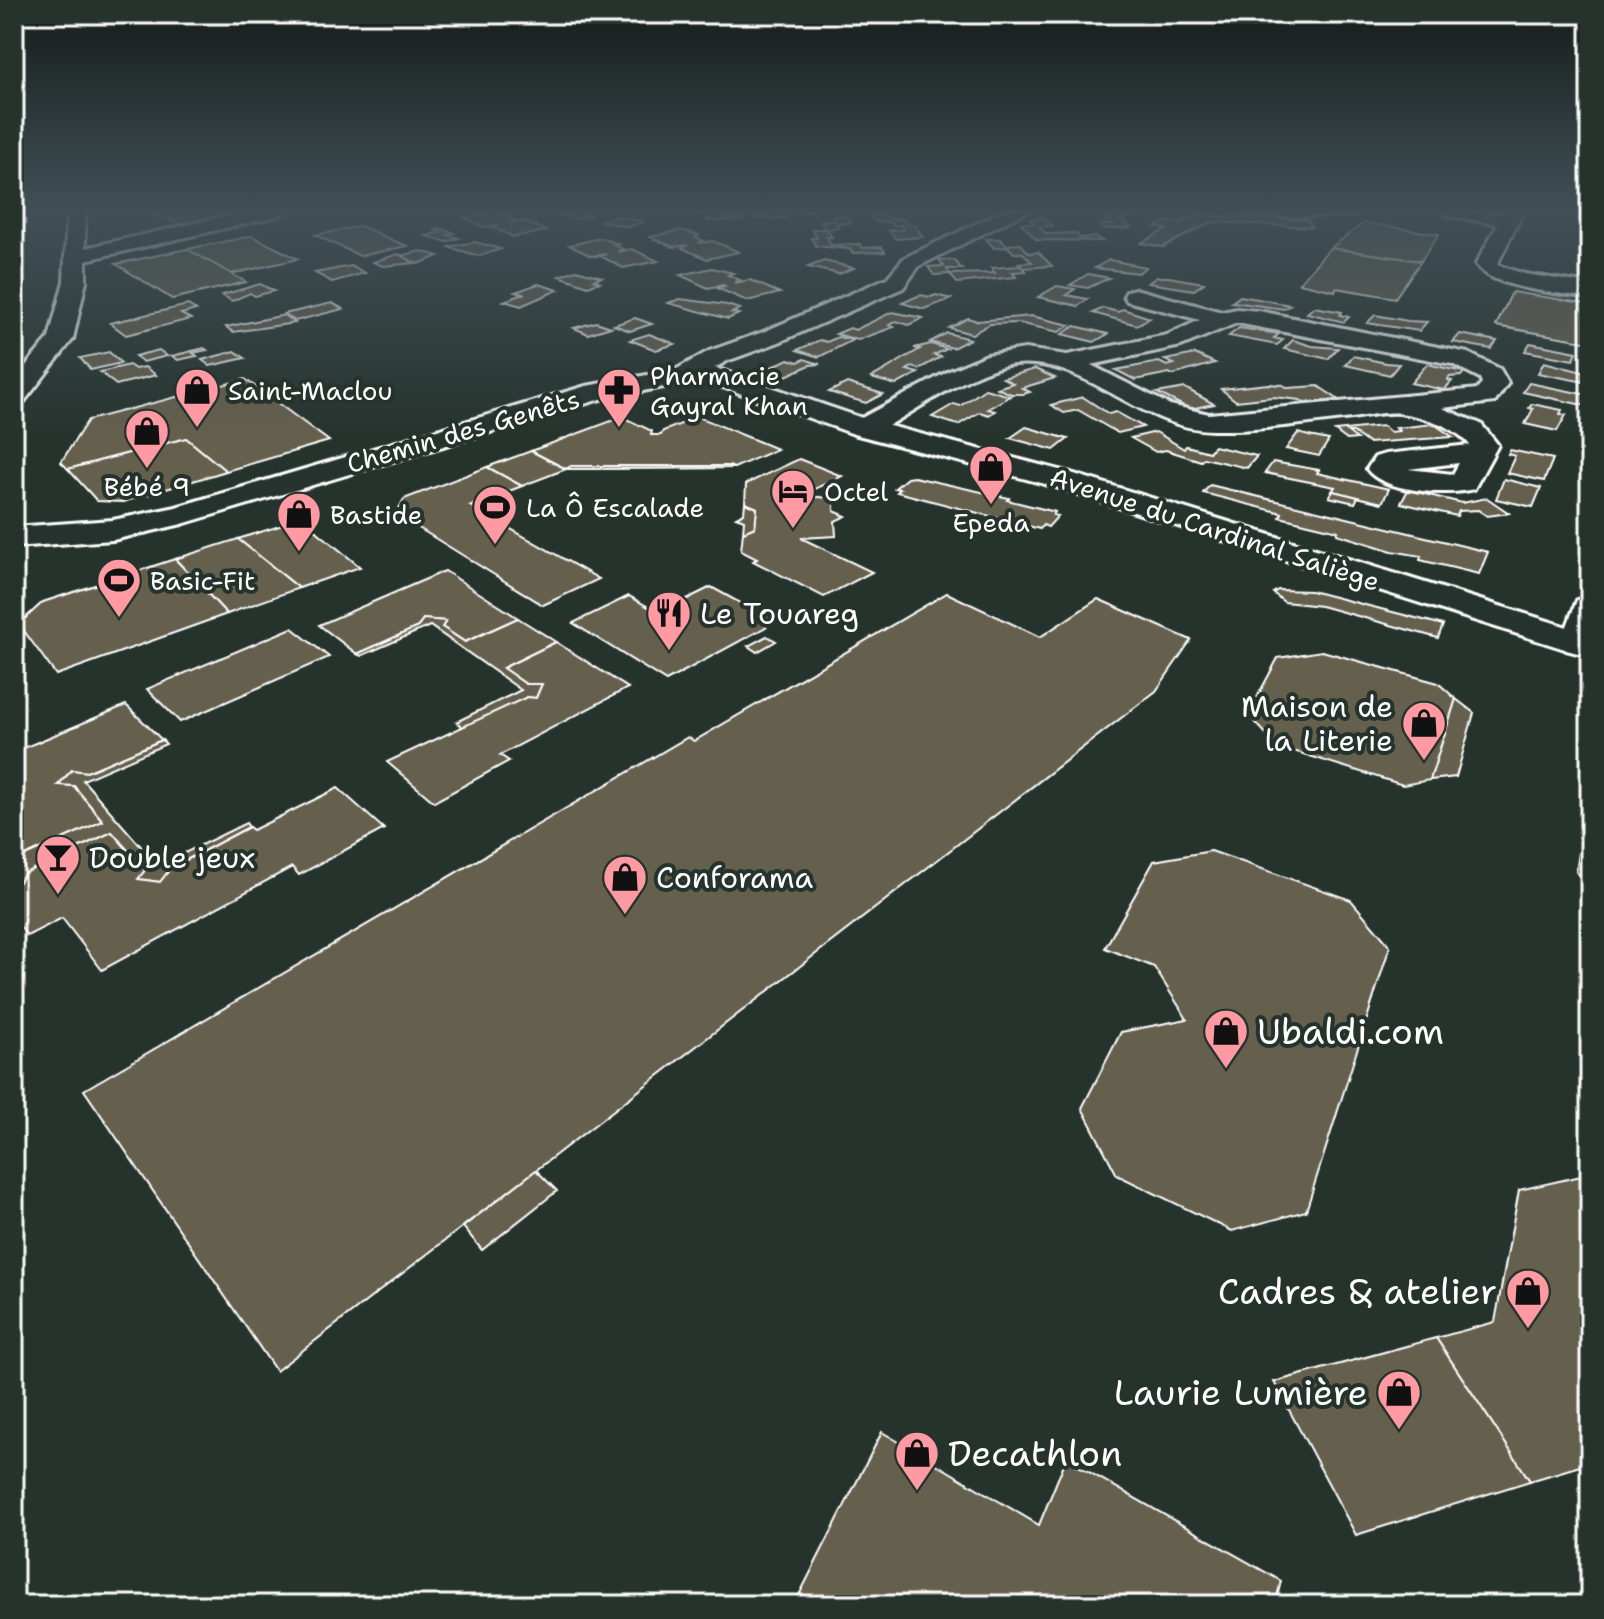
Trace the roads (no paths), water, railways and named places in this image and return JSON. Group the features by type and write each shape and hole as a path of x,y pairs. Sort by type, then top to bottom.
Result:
{"street":[{"path":"14,397 61,339 74,286"},
{"path":"688,373 718,356 771,337 889,286"},
{"path":"1556,286 1590,291"},
{"path":"851,424 1008,357 1038,356 1067,362 1161,411 1197,420 1242,421 1486,396 1495,383 1491,374 1459,358 1259,318 1217,318 1135,296"},
{"path":"1067,362 1175,340 1200,331 1217,318"},
{"name":"Chemin des Genêts","path":"14,537 113,530 155,522 499,421 530,419 609,396 669,388 688,373"},
{"name":"Avenue du Cardinal Saliège","path":"688,373 781,409 851,424 1060,479 1584,644"},
{"path":"1400,405 1452,420 1481,439 1484,445 1481,452"},
{"path":"14,553 121,539 192,524 269,501 346,465"},
{"path":"1584,644 1590,608"}],"place":[{"name":"Saint-Maclou","path":"197,429"},
{"name":"Pharmacie Gayral Khan","path":"619,429"},
{"name":"Bébé 9","path":"147,470"},
{"name":"Epeda","path":"991,506"},
{"name":"Octel","path":"793,530"},
{"name":"La Ô Escalade","path":"495,546"},
{"name":"Bastide","path":"299,553"},
{"name":"Basic-Fit","path":"119,619"},
{"name":"Le Touareg","path":"669,652"},
{"name":"Maison de la Literie","path":"1424,762"},
{"name":"Double jeux","path":"58,896"},
{"name":"Conforama","path":"625,916"},
{"name":"Ubaldi.com","path":"1226,1070"},
{"name":"Cadres & atelier","path":"1528,1330"},
{"name":"Laurie Lumière","path":"1399,1431"},
{"name":"Decathlon","path":"917,1492"}]}
